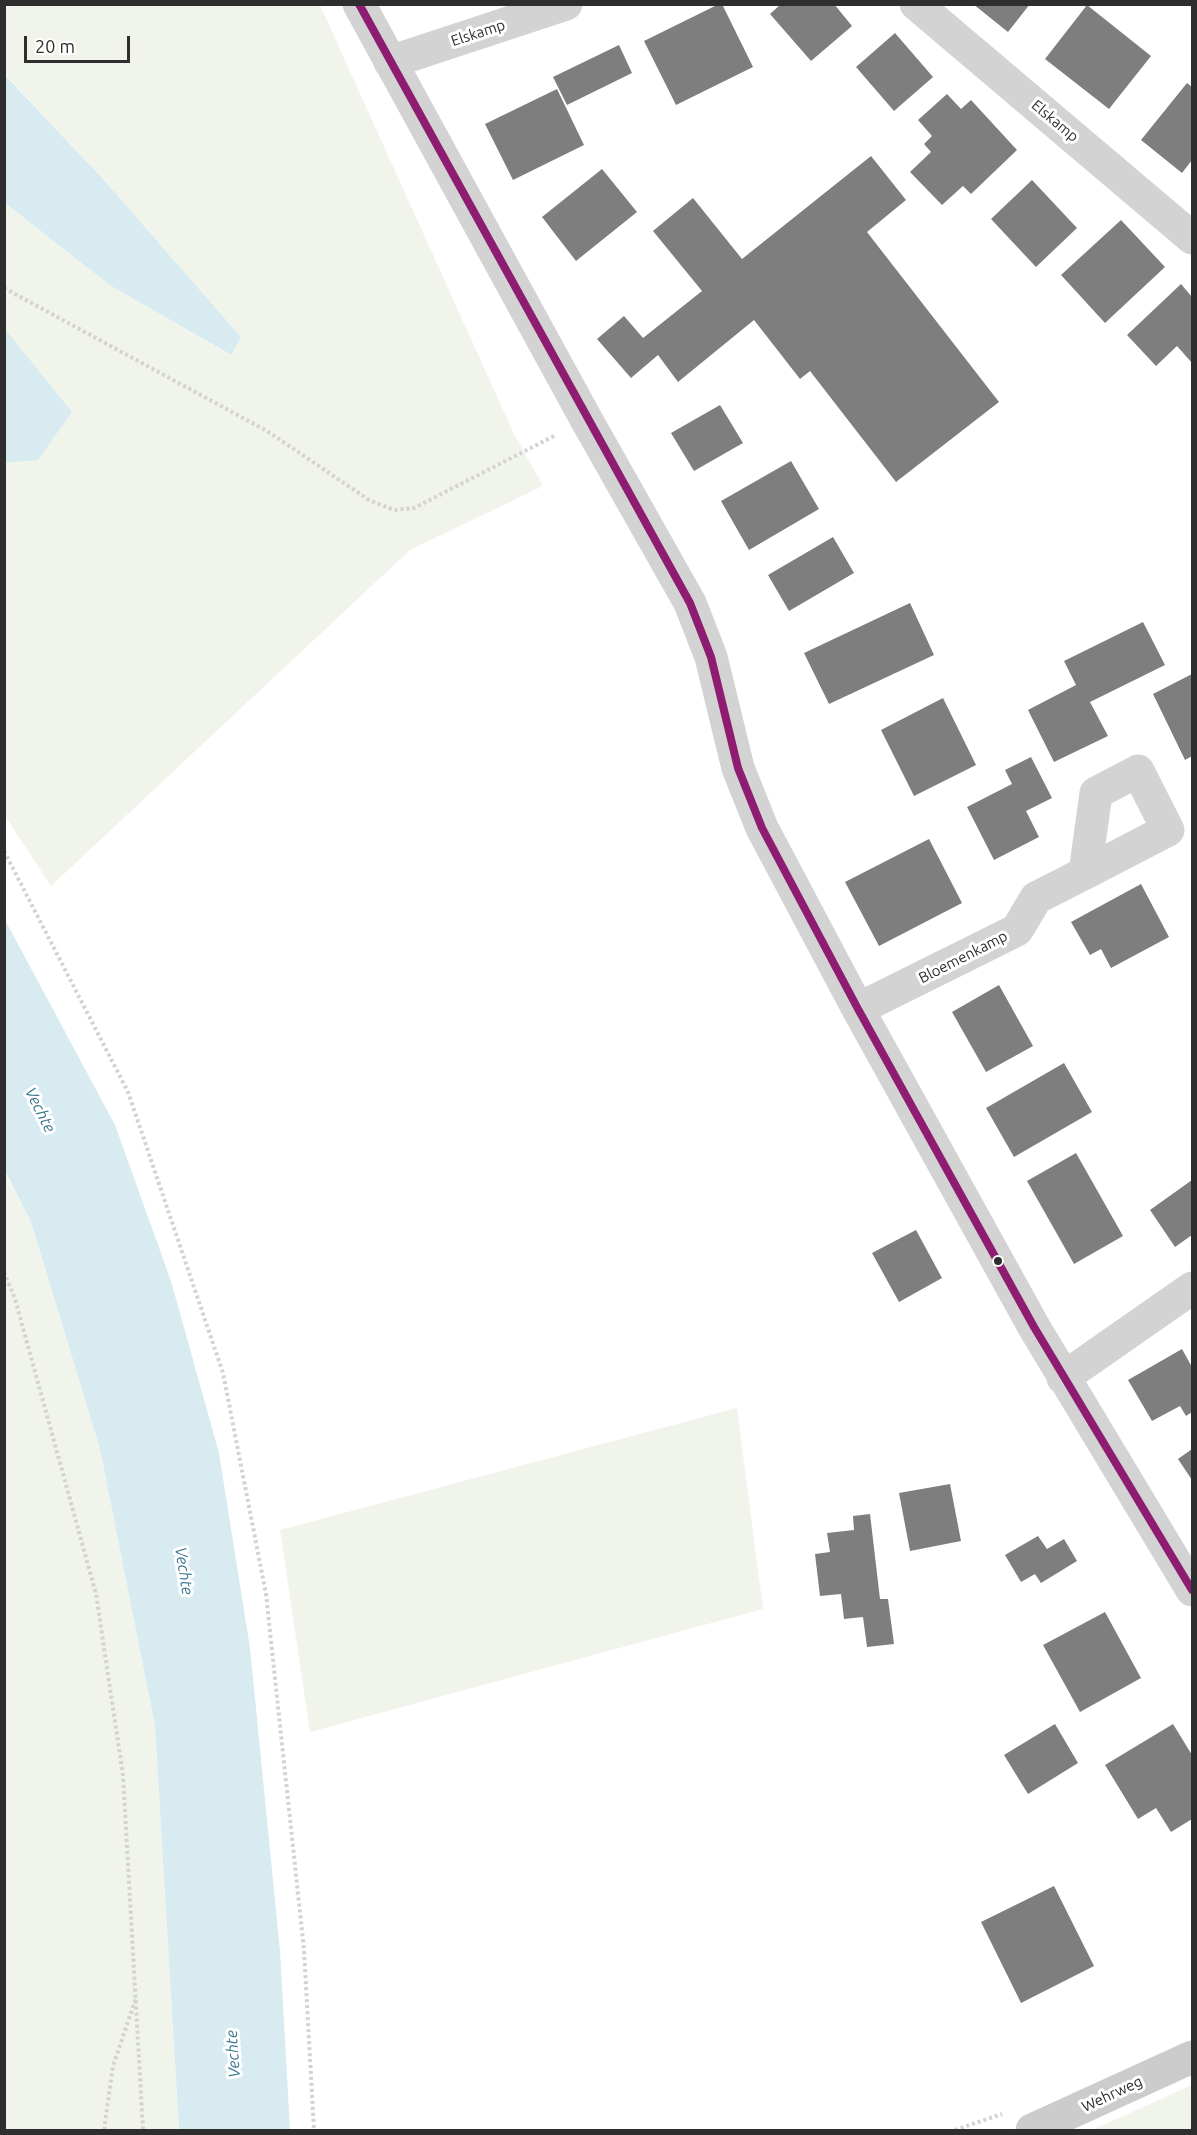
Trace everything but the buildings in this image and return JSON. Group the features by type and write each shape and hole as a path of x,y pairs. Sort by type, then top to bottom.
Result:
{"street":[{"path":"359,4 585,419 690,603 711,657 738,768 750,800 858,1009 1063,1378 1192,1590"},
{"name":"Elskamp","path":"390,62 566,4"},
{"name":"Elskamp","path":"916,4 1192,238"},
{"name":"Bloemenkamp","path":"858,1009 1017,930 1036,898 1085,873"},
{"path":"1063,1378 1192,1288"},
{"name":"Wehrweg","path":"1032,2130 1192,2057"}],"path":[{"path":"4,288 267,432 369,500 394,510 414,508 585,419"},
{"path":"4,851 128,1092 223,1373 266,1594 304,1950 314,2130"},
{"path":"4,1272 15,1299 96,1594 123,1775 143,2130"},
{"path":"104,2130 113,2066 137,1995"}],"shaded area":[{"path":"4,5 320,5 514,434 543,486 410,550 51,886 5,816 4,463 38,460 71,412 5,329 5,203 111,286 230,355 241,337 103,179 5,74"},
{"path":"4,1171 31,1222 100,1449 155,1726 179,2130 5,2130"},
{"path":"737,1408 763,1609 310,1732 280,1530"},
{"path":"1192,2085 1192,2130 1092,2130 1150,2104"}],"water":[{"path":"4,74 103,179 241,337 231,355 111,286 5,203"},
{"path":"5,329 72,412 38,460 5,463"},
{"name":"Vechte","path":"4,918 115,1125 171,1281 219,1453 250,1648 280,1951 290,2130 179,2130 155,1726 100,1449 31,1222 5,1171"}],"transit line":[{"path":"359,4 690,603 711,657 738,768 762,828 858,1009 1034,1327 1192,1590"}]}
